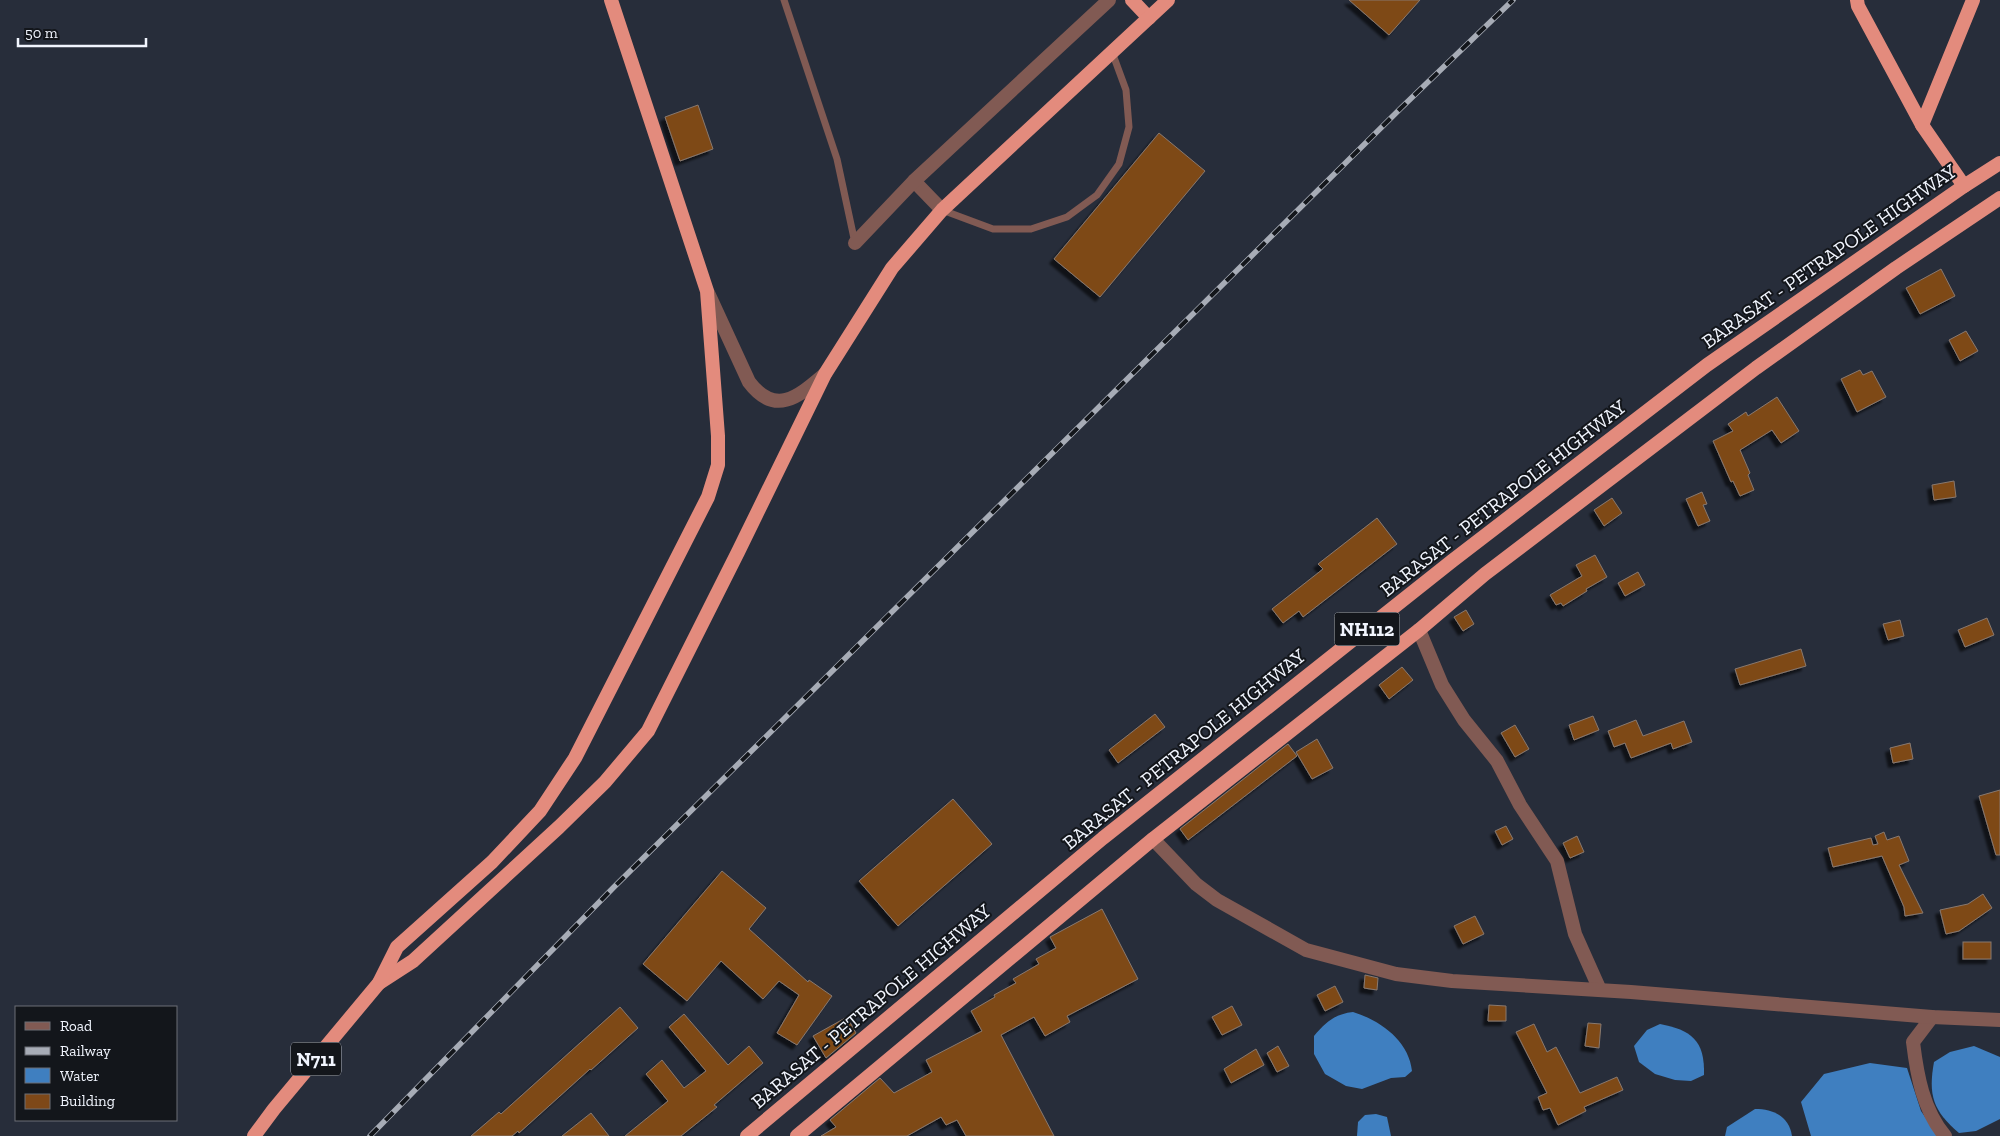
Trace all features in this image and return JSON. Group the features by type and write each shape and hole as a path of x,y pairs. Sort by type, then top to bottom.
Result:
{"highway":[{"path":"379,983 397,946 492,862 540,811 574,758 708,497 718,465 718,436 707,291 611,0"},
{"path":"1132,0 1149,18"},
{"path":"379,983 413,961 559,827 605,782 648,731 825,374 892,268 942,210 1168,0"},
{"path":"1857,0 1858,6 1922,125 1964,186"},
{"path":"1922,125 1973,0"},
{"name":"BARASAT - PETRAPOLE HIGHWAY","path":"747,1136 1103,838 1460,555 1707,365 1964,186 2000,164"},
{"name":"NH112","path":"797,1136 1154,839 1419,630 1485,574 1756,368 1896,268 2000,198"},
{"name":"N711","path":"254,1136 274,1109 379,983"}],"street":[{"path":"855,243 914,181 1109,0"},
{"path":"914,181 942,210"},
{"path":"707,291 749,382 760,394 776,400 787,400 798,396 825,374"},
{"path":"1419,630 1442,684 1464,720 1497,761 1520,805 1557,861 1576,934 1600,990"},
{"path":"1154,839 1196,884 1217,900 1306,950 1396,974 1452,982 1600,990 1932,1017 2000,1020"},
{"path":"1932,1017 1912,1042 1917,1074 1925,1102 1936,1126 1945,1136"}],"lane":[{"path":"784,0 837,159 855,243"},
{"path":"942,210 993,228 1031,229 1067,218 1097,195 1119,164 1129,127 1126,90 1112,52"}],"water":[{"path":"1353,1012 1373,1020 1392,1033 1405,1050 1410,1060 1412,1071 1405,1077 1391,1078 1362,1089 1346,1086 1325,1074 1314,1054 1314,1036 1331,1020"},
{"path":"1660,1024 1671,1026 1694,1039 1702,1053 1704,1075 1691,1081 1675,1080 1655,1074 1639,1062 1634,1046 1647,1030"},
{"path":"1974,1046 2000,1057 2000,1119 1976,1131 1959,1133 1943,1117 1935,1102 1932,1093 1934,1062 1950,1052"},
{"path":"1870,1063 1907,1068 1921,1111 1938,1136 1811,1136 1801,1102 1824,1074"},
{"path":"1755,1109 1768,1110 1779,1115 1787,1123 1792,1136 1725,1136 1727,1127"},
{"path":"1376,1114 1387,1117 1391,1136 1357,1136 1358,1122 1365,1115"}],"building":[{"path":"1349,0 1420,0 1389,35"},
{"path":"698,105 713,149 680,161 665,117"},
{"path":"1159,133 1205,171 1100,297 1054,259"},
{"path":"1941,269 1955,296 1920,314 1906,288"},
{"path":"1966,331 1978,351 1960,361 1949,340"},
{"path":"1860,370 1863,375 1872,371 1886,397 1857,412 1841,379"},
{"path":"1777,397 1799,431 1781,443 1772,430 1740,450 1750,473 1748,475 1754,490 1740,496 1733,481 1731,482 1713,441 1733,431 1728,424 1746,412 1748,416"},
{"path":"1954,481 1956,497 1934,500 1932,485"},
{"path":"1702,492 1707,504 1703,505 1710,521 1698,526 1686,499"},
{"path":"1612,498 1622,513 1604,526 1594,510"},
{"path":"1377,518 1397,544 1303,617 1299,611 1283,623 1272,609 1323,569 1318,564"},
{"path":"1595,555 1607,577 1586,589 1587,591 1563,606 1561,603 1556,605 1550,595 1582,576 1576,565"},
{"path":"1638,572 1645,585 1625,596 1618,583"},
{"path":"1466,610 1474,624 1463,631 1454,617"},
{"path":"1987,618 1994,635 1965,647 1958,630"},
{"path":"1900,620 1904,636 1888,640 1883,624"},
{"path":"1801,649 1806,666 1740,685 1735,669"},
{"path":"1402,667 1413,680 1389,699 1379,685"},
{"path":"1155,714 1165,727 1118,763 1109,750"},
{"path":"1593,716 1599,730 1574,740 1569,725"},
{"path":"1636,720 1643,736 1684,721 1692,742 1673,749 1671,743 1631,758 1625,743 1614,747 1608,731"},
{"path":"1515,725 1529,749 1515,757 1501,733"},
{"path":"1317,739 1333,768 1312,779 1296,752"},
{"path":"1910,743 1913,759 1893,763 1890,748"},
{"path":"1288,744 1297,756 1188,840 1180,829"},
{"path":"2000,790 2000,855 1996,855 1979,796"},
{"path":"953,799 992,844 898,926 859,881"},
{"path":"1506,826 1513,839 1502,845 1495,831"},
{"path":"1884,832 1887,840 1899,836 1909,861 1899,865 1923,913 1905,916 1904,907 1882,856 1833,867 1828,848 1871,838 1873,845 1878,844 1875,836"},
{"path":"1577,836 1584,852 1570,858 1563,843"},
{"path":"722,871 766,908 749,929 808,982 809,980 832,996 797,1045 777,1033 799,995 779,981 763,999 721,961 687,1001 643,964"},
{"path":"1983,894 1992,908 1959,931 1946,934 1940,910 1968,904"},
{"path":"1102,909 1138,979 1067,1016 1070,1022 1045,1036 1034,1017 1001,1035 1054,1136 966,1136 957,1120 946,1125 941,1117 907,1136 821,1136 836,1127 830,1120 880,1078 894,1093 932,1072 926,1060 982,1031 971,1011 1016,983 1013,979 1039,964 1036,959 1056,948 1050,937"},
{"path":"1475,916 1484,934 1463,944 1454,926"},
{"path":"1963,942 1991,942 1991,959 1963,959"},
{"path":"1365,975 1378,978 1377,990 1364,988"},
{"path":"1335,986 1343,1002 1325,1011 1317,995"},
{"path":"1489,1005 1506,1006 1506,1021 1488,1021"},
{"path":"1232,1006 1242,1025 1222,1035 1212,1017"},
{"path":"620,1007 638,1028 519,1133 518,1131 512,1136 471,1136 499,1112 501,1114"},
{"path":"684,1014 728,1065 749,1046 763,1063 714,1105 717,1107 681,1136 625,1136 668,1101 646,1074 662,1060 684,1088 706,1071 669,1027"},
{"path":"847,1017 856,1033 826,1058 813,1036"},
{"path":"1588,1023 1601,1024 1599,1048 1585,1046"},
{"path":"1534,1024 1547,1052 1556,1047 1580,1093 1617,1077 1623,1090 1584,1107 1586,1111 1558,1125 1550,1108 1543,1110 1538,1097 1547,1093 1516,1032"},
{"path":"1278,1046 1289,1066 1277,1072 1267,1053"},
{"path":"1256,1049 1264,1065 1231,1083 1224,1069"},
{"path":"591,1113 609,1136 562,1136"}],"railway":[{"path":"370,1136 614,887 1400,109 1513,0"}]}
